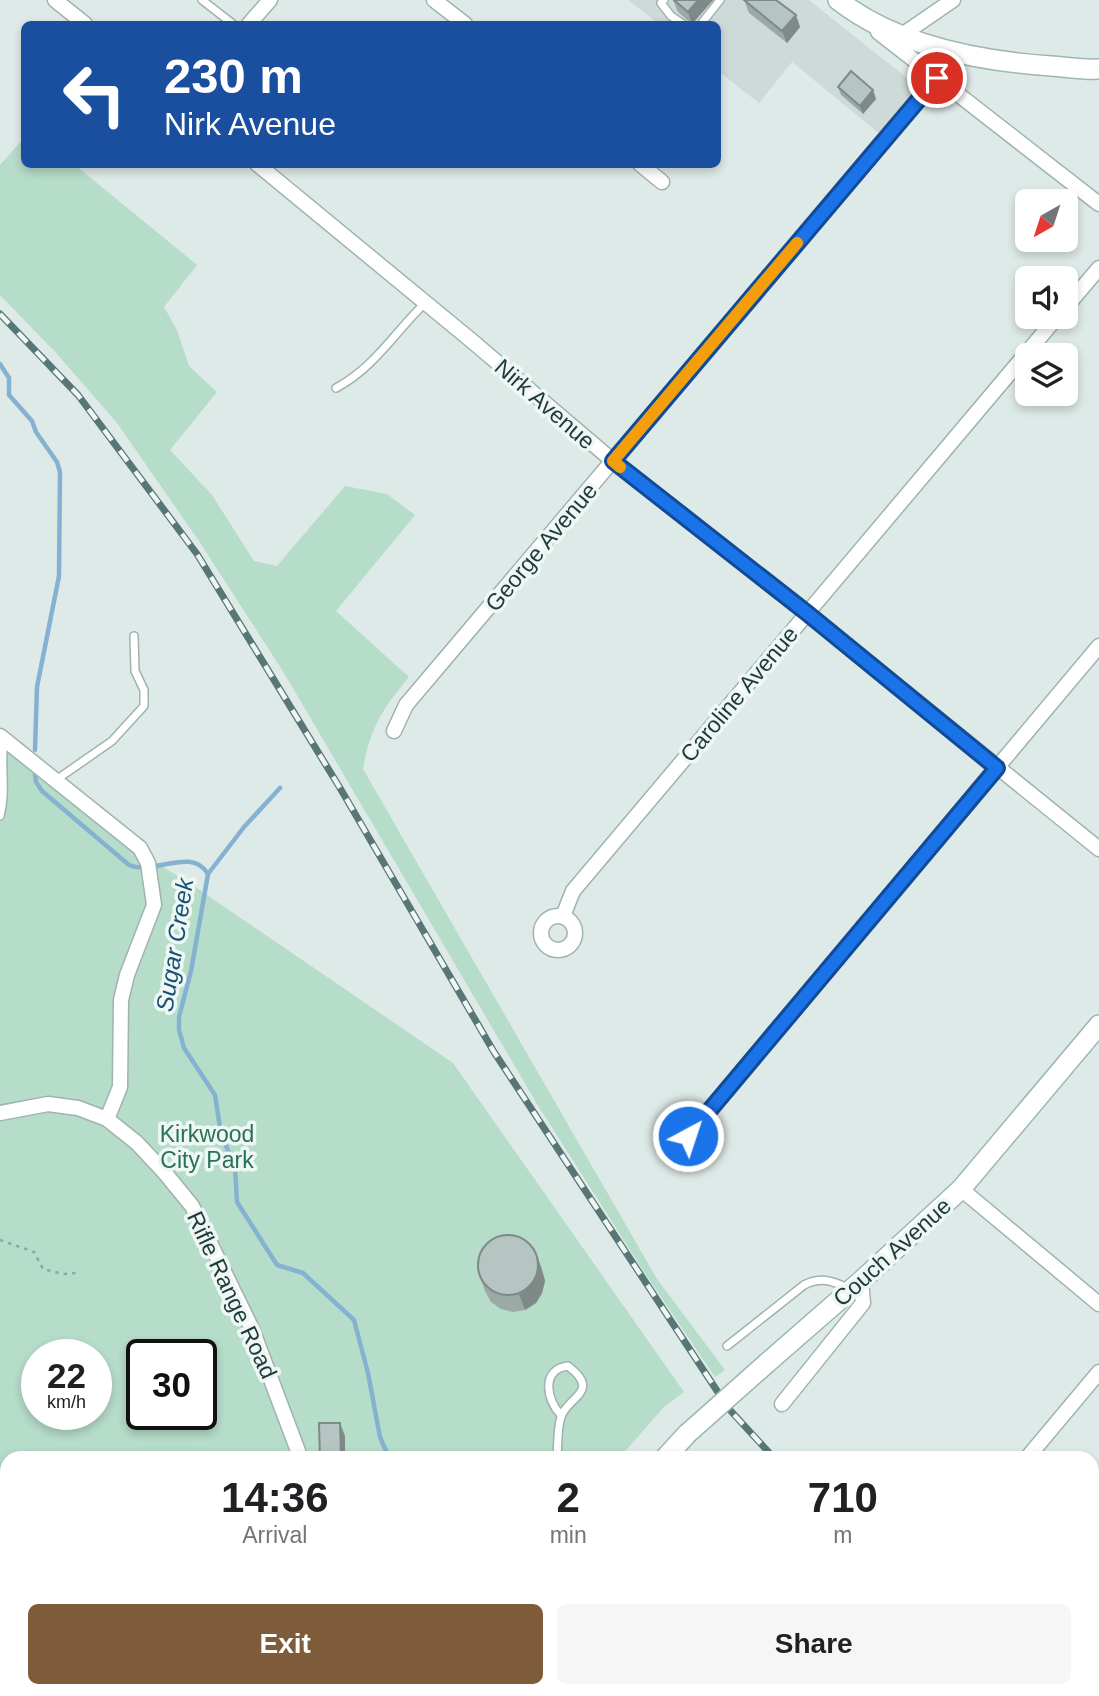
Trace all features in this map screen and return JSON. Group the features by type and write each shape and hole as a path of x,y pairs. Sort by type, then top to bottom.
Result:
{"street":[{"path":"55,0 81,21"},
{"path":"252,21 270,0"},
{"path":"434,0 461,21"},
{"path":"838,0 1099,204"},
{"path":"902,35 953,0"},
{"path":"858,16 902,35 963,54 1016,64 1099,69"},
{"name":"George Avenue","path":"394,731 407,705 937,78 963,54"},
{"name":"Nirk Avenue","path":"262,168 613,461 807,613 1099,849"},
{"path":"645,168 662,182"},
{"path":"1078,293 1099,268"},
{"name":"Caroline Avenue","path":"564,916 573,891 1048,329"},
{"path":"688,1136 1099,646"},
{"path":"2,738 140,848 148,863 154,905 127,975 121,1000 120,1087 107,1119"},
{"name":"Couch Avenue","path":"671,1451 687,1434 856,1286 961,1189 1099,1026"},
{"name":"Rifle Range Road","path":"0,1113 48,1104 78,1108 107,1119 137,1143 165,1172 192,1206 252,1329 298,1451"},
{"path":"961,1189 1099,1304"},
{"path":"782,1405 863,1303 856,1286"},
{"path":"1033,1451 1099,1372"}],"lane":[{"path":"202,0 229,21"},
{"path":"703,21 720,0"},
{"path":"662,2 671,16 678,21"},
{"path":"336,388 374,360 426,303"},
{"path":"56,781 113,741 144,706 144,690 135,671 134,636"},
{"path":"0,816 4,789 0,770 2,738"},
{"path":"727,1346 815,1279 856,1286"},
{"path":"558,1451 561,1415 549,1396 548,1383 560,1367 568,1366 577,1373 582,1383 581,1390 561,1415"}],"path":[{"path":"0,1240 34,1252 43,1269 63,1274 76,1273"}],"shaded area":[{"path":"628,0 809,0 912,82 914,94 881,135 792,62 759,103 721,73 721,21 655,21"}],"green space":[{"path":"21,141 21,168 79,168 197,265 164,307 177,330 189,366 217,392 170,450 212,495 254,561 277,566 345,486 387,494 415,515 336,611 409,677 379,719 369,742 363,769 657,1279 725,1370 715,1377 644,1272 537,1104 284,673 199,541 117,423 58,355 0,295 0,165"},
{"name":"Kirkwood City Park","path":"0,745 130,847 191,884 453,1063 684,1392 664,1407 625,1451 0,1451"}],"building":[{"path":"674,0 698,0 688,12"},
{"path":"744,0 776,0 796,15 782,31"},
{"path":"851,71 873,90 860,106 838,87"},
{"path":"502,1235 514,1235 533,1248 538,1265 536,1277 525,1290 514,1295 502,1295 483,1282 478,1271 478,1259 491,1240"},
{"path":"319,1423 340,1423 341,1451 320,1451"}],"waterway":[{"name":"Sugar Creek","path":"0,364 9,378 9,395 32,421 36,432 57,462 60,472 59,576 37,687 35,750"},
{"name":"Sugar Creek","path":"35,775 42,791 129,865 149,867 192,862 201,866 208,874"},
{"name":"Sugar Creek","path":"280,788 244,827 208,874 191,971 179,1017 179,1030 184,1048 215,1095 221,1134 235,1167 237,1202 277,1265 303,1273 354,1320 368,1373 380,1437 386,1451"}],"railway":[{"path":"0,314 78,395 197,554 340,788 494,1052 729,1409 768,1451"}],"slow traffic":[{"path":"620,467 613,461 797,243"}],"route":[{"path":"688,1136 997,768 807,613 613,461 937,78"}]}
